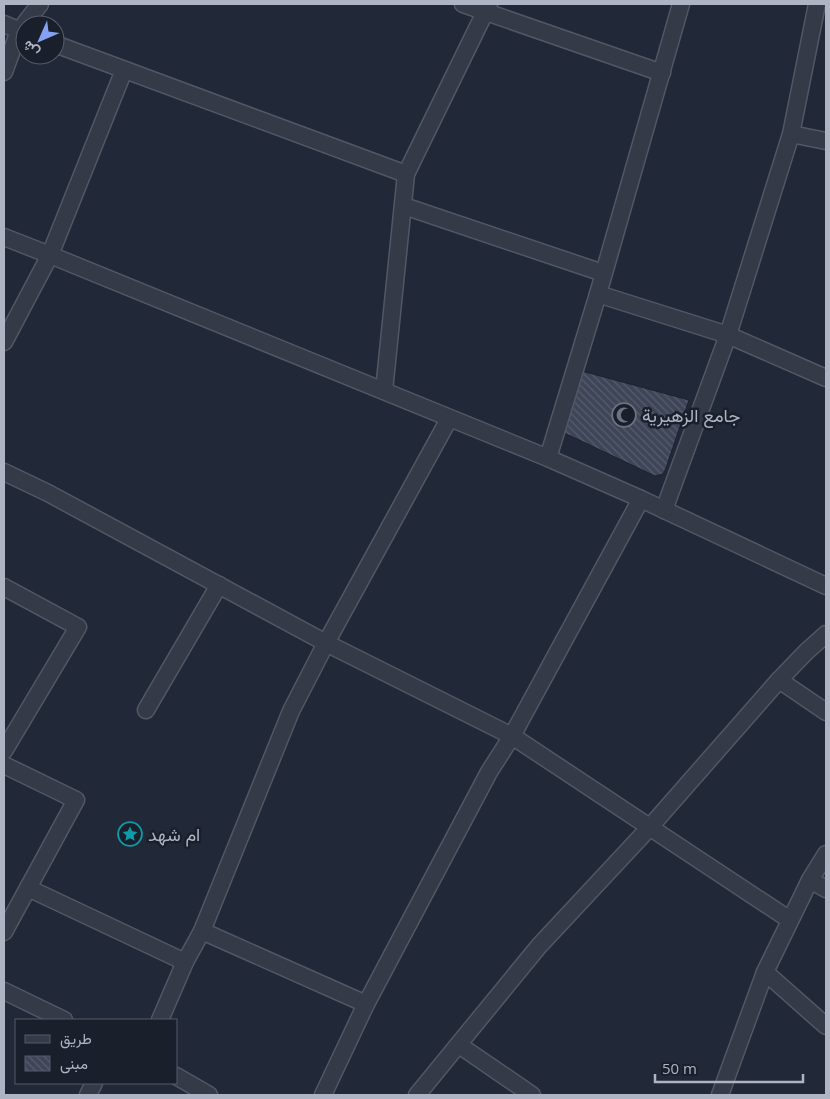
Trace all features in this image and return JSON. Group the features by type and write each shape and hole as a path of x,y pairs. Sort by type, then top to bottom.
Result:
{"street":[{"path":"33,15 40,4"},
{"path":"463,4 487,8 662,73"},
{"path":"548,458 598,294 681,4"},
{"path":"664,510 728,335 791,134 817,4"},
{"path":"384,391 406,174 487,8"},
{"path":"4,72 15,48"},
{"path":"65,48 406,174"},
{"path":"4,342 50,254 124,70"},
{"path":"791,134 826,141"},
{"path":"404,206 603,273"},
{"path":"4,238 50,254 548,458 641,499 826,586"},
{"path":"598,294 728,335 826,378"},
{"path":"160,1019 185,962 202,931 291,711 326,642 449,419"},
{"path":"4,472 48,493 326,642 512,736 790,920"},
{"path":"323,1095 366,1004 489,772 512,736 641,499"},
{"path":"146,710 219,585"},
{"path":"4,587 78,627 4,751"},
{"path":"417,1095 539,946 650,828 779,680 826,634"},
{"path":"779,680 826,712"},
{"path":"4,765 76,800 4,932"},
{"path":"720,1095 765,972 810,880 826,854"},
{"path":"810,880 826,889"},
{"path":"28,888 185,962"},
{"path":"202,931 366,1004"},
{"path":"765,972 826,1026"},
{"path":"4,991 62,1019"},
{"path":"458,1045 532,1095"},
{"path":"178,1077 210,1095"}],"building":[{"name":"جامع الزهيرية","path":"578,370 689,400 663,474 655,476 558,430"}],"place":[{"name":"جامع الزهيرية","path":"624,415"},
{"name":"ام شهد","path":"130,834"}]}
